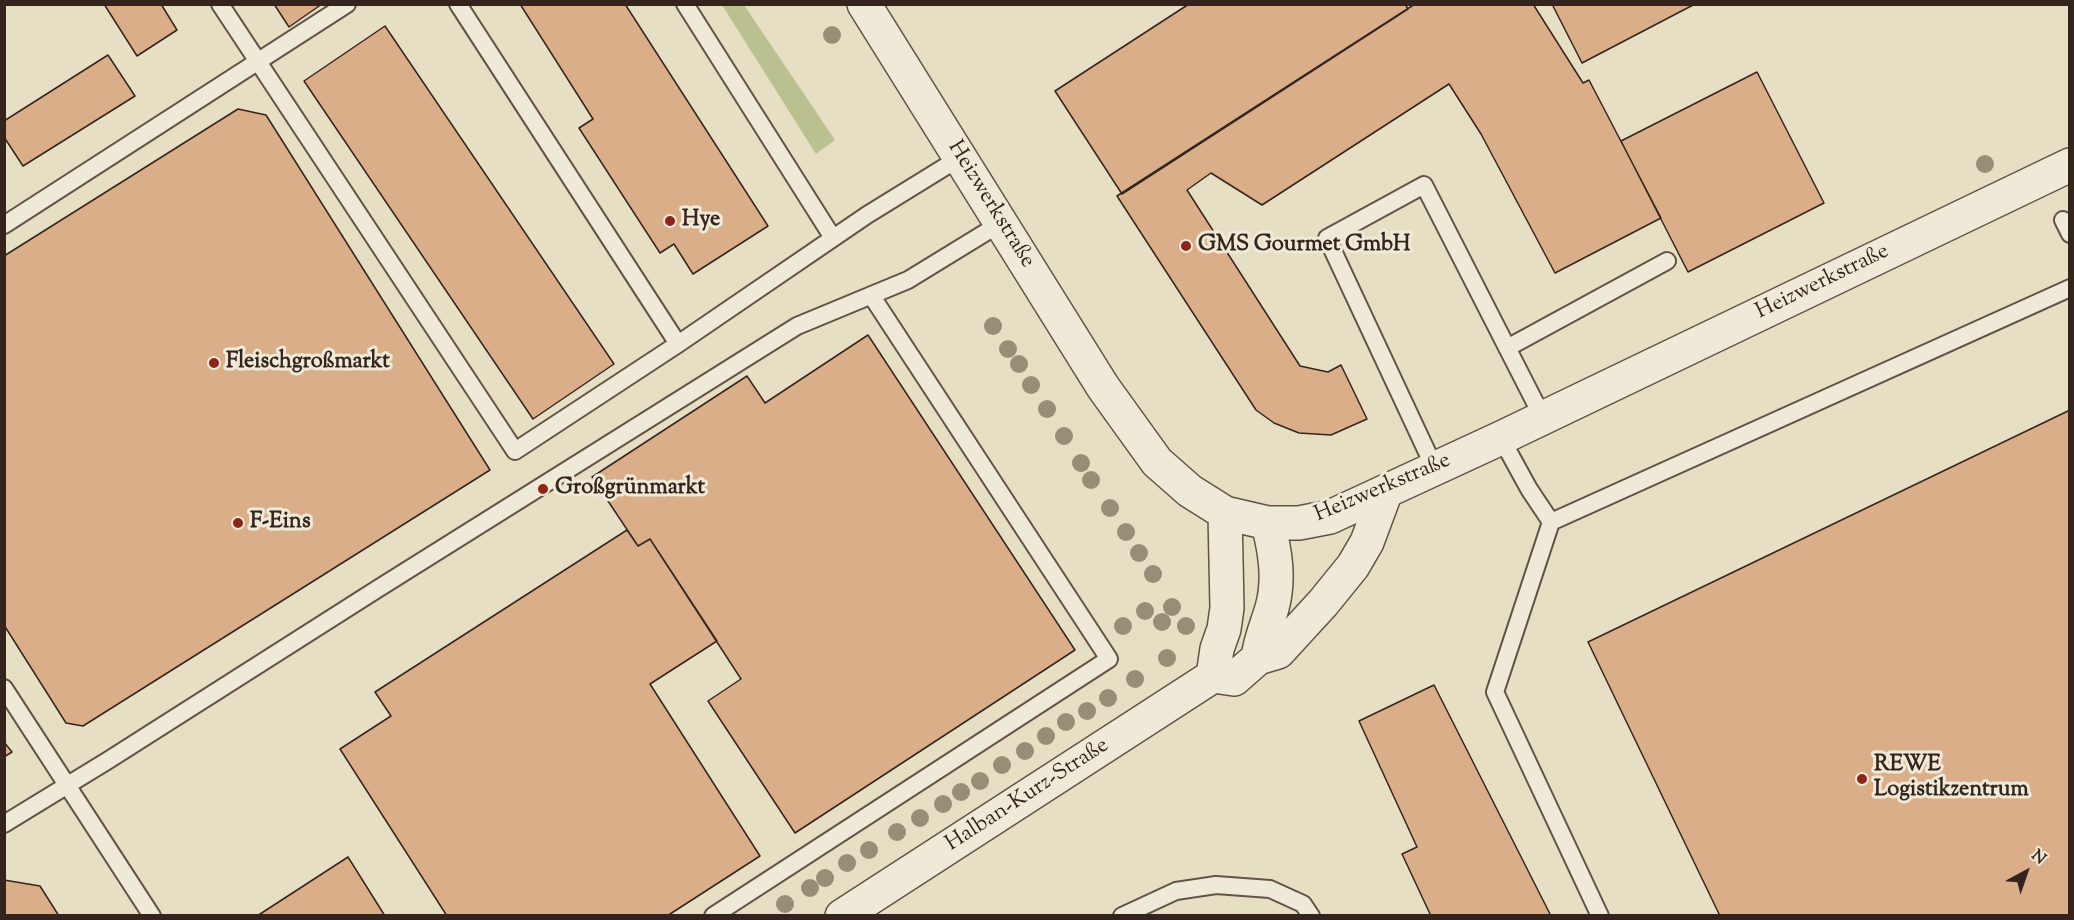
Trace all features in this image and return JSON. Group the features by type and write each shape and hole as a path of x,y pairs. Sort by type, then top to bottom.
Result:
{"street":[{"name":"Heizwerkstraße","path":"864,4 1103,387 1157,462 1190,490 1225,513 1268,523 1299,523 1330,517 1502,438 2070,165"},
{"name":"Halban-Kurz-Straße","path":"842,915 1214,676 1234,679 1258,658 1278,652 1353,566 1367,542 1386,491"},
{"path":"1214,676 1217,649 1224,629 1227,608 1225,513"},
{"path":"1258,658 1261,639 1273,607 1277,577 1275,549 1268,523"}],"lane":[{"path":"220,4 515,451 678,344 833,238 960,157"},
{"path":"4,225 348,4"},
{"path":"458,4 678,344"},
{"path":"685,4 833,238"},
{"path":"1435,469 1327,238 1424,185 1543,418"},
{"path":"4,824 797,326 908,280 1001,223"},
{"path":"1508,348 1666,261"},
{"path":"1600,915 1495,692 1551,522 2070,288"},
{"path":"713,915 1109,659 871,295"},
{"path":"1502,438 1529,489 1551,522"},
{"path":"4,687 152,915"},
{"path":"1122,915 1176,891 1216,885 1270,890 1303,904 1311,915"}],"green space":[{"path":"722,5 744,5 835,140 816,154"}],"building":[{"path":"104,4 161,4 177,30 137,56"},
{"path":"274,4 322,4 289,27"},
{"path":"520,4 625,4 768,226 693,274 674,244 660,253 579,128 593,119"},
{"path":"1189,4 1405,4 1408,9 1122,194 1055,91"},
{"name":"GMS Gourmet GmbH","path":"1415,4 1533,4 1583,83 1589,80 1661,218 1555,273 1481,134 1449,84 1262,205 1211,173 1187,190 1300,366 1328,372 1341,365 1367,419 1331,435 1299,433 1274,423 1256,410 1117,196"},
{"path":"1552,4 1695,4 1582,63"},
{"path":"385,26 614,364 533,419 304,81"},
{"path":"108,55 135,96 23,166 4,137 4,121"},
{"path":"1757,72 1824,203 1688,272 1621,141"},
{"name":"Fleischgroßmarkt","path":"238,109 266,115 490,470 83,726 66,723 4,625 4,256"},
{"path":"868,335 1075,650 795,833 708,701 741,679 650,539 638,546 592,477 747,376 765,403"},
{"name":"REWE Logistikzentrum","path":"2070,410 2070,916 1720,916 1588,642"},
{"path":"627,530 638,546 650,539 717,641 650,684 760,856 667,916 447,916 340,749 391,716 375,692"},
{"path":"1434,685 1551,916 1431,916 1402,854 1417,847 1359,721"},
{"path":"4,742 12,752 4,757"},
{"path":"348,857 385,916 257,916"},
{"path":"4,880 40,886 59,916 4,916"}],"place":[{"name":"Hye","path":"670,221"},
{"name":"GMS Gourmet GmbH","path":"1186,246"},
{"name":"Fleischgroßmarkt","path":"214,363"},
{"name":"Großgrünmarkt","path":"543,489"},
{"name":"F-Eins","path":"238,523"},
{"name":"REWE Logistikzentrum","path":"1862,779"}]}
